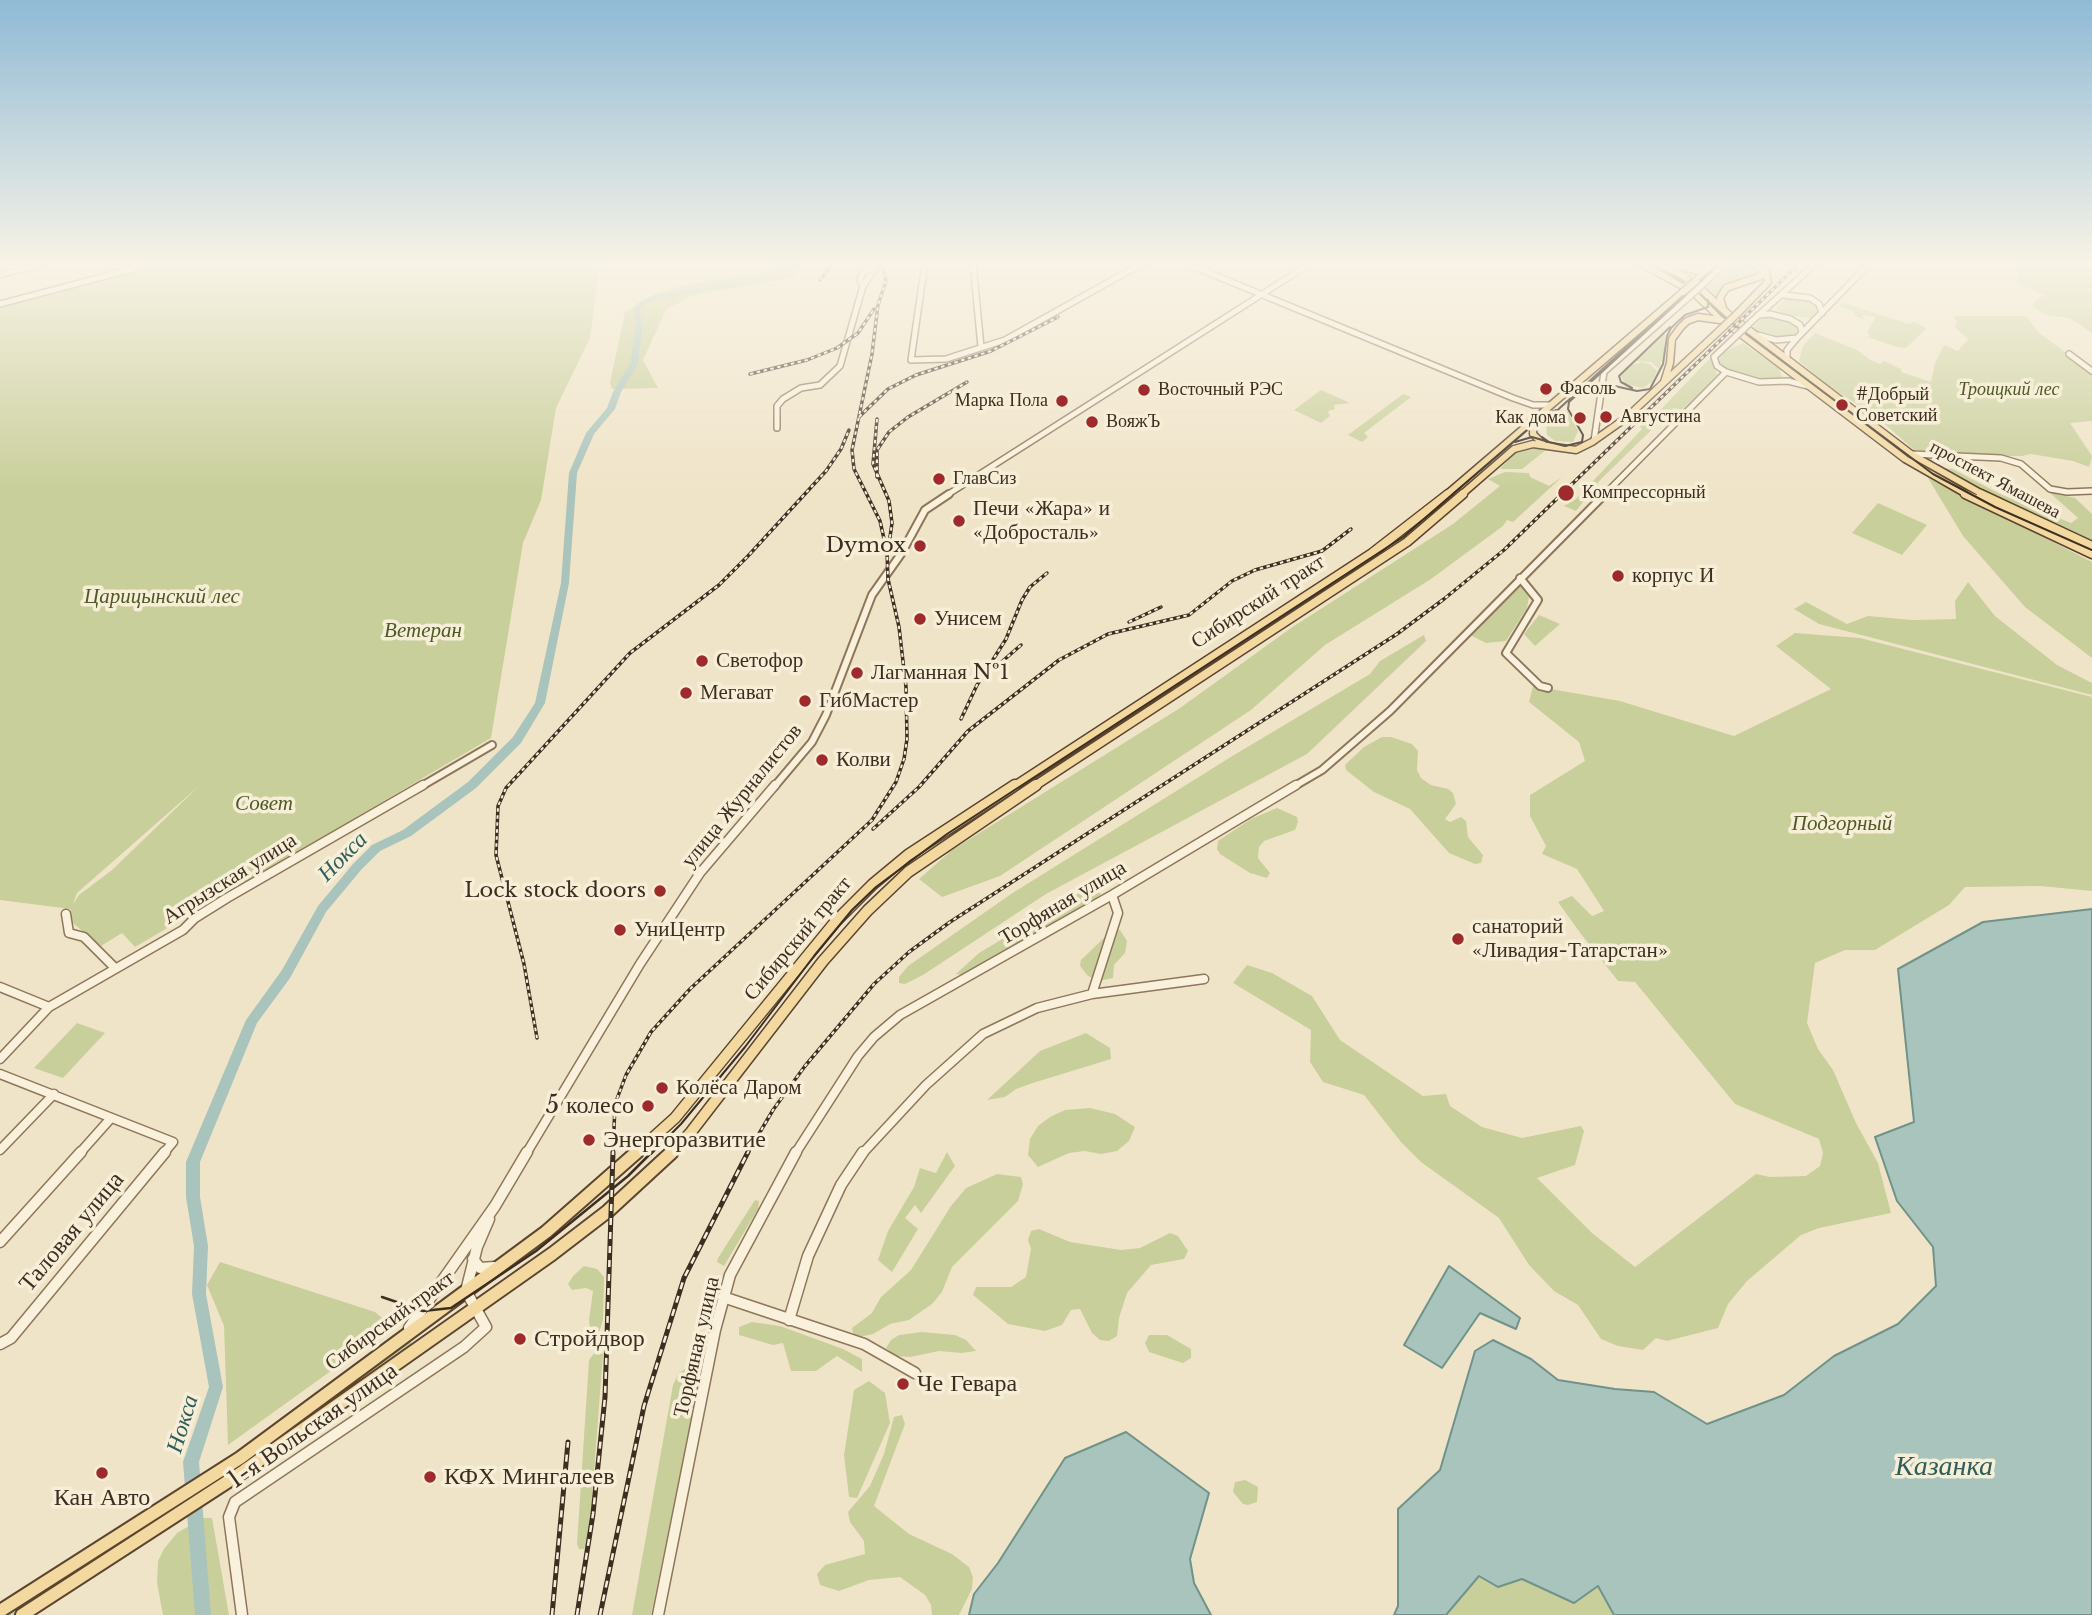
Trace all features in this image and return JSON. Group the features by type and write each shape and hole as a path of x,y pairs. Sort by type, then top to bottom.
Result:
{"main road":[{"name":"Сибирский тракт","path":"0,1611 240,1458 553,1226 675,1118 836,921 873,884 908,855 1372,553 1423,515 1628,338"},
{"path":"1662,387 1669,371 1673,338"},
{"name":"Сибирский тракт","path":"22,1615 244,1471 571,1240 664,1161 691,1132 823,961 868,910 908,872 1388,556 1417,535 1514,449 1526,444 1576,450 1594,441 1662,387 1711,338"},
{"name":"проспект Ямашева","path":"1750,338 1870,433 1933,477 1984,505 2092,554"},
{"name":"проспект Ямашева","path":"1760,338 1911,454 1992,500 2092,546"},
{"path":"1534,419 1534,437 1549,447"}],"street":[{"path":"777,428 777,406 801,388 820,385 841,366 849,338"},
{"path":"914,338 911,360 946,359 1008,338"},
{"path":"980,338 981,347"},
{"name":"улица Журналистов","path":"404,1336 495,1206 640,964 700,873 812,742 826,715 872,595 901,554 925,510 970,478 1193,338"},
{"path":"1368,338 1513,398 1538,406 1550,405"},
{"name":"Сибирский тракт","path":"1594,441 1604,372 1637,338"},
{"path":"1734,338 1714,357 1717,366 1726,372 1759,382 1779,381 1784,379 1786,370 1777,361"},
{"name":"проспект Ямашева","path":"1771,338 1790,341 1796,338"},
{"path":"1787,359 1787,350 1797,338"},
{"path":"2069,354 2092,371"},
{"name":"Торфяная улица","path":"658,1615 723,1297 745,1243 810,1127 842,1078 874,1037 921,1003 1112,895 1180,852 1322,770 1390,711 1726,372"},
{"name":"проспект Ямашева","path":"1779,381 1795,381 1812,387"},
{"path":"1513,398 1527,408 1534,419"},
{"path":"1911,454 2001,458 2021,464 2050,489 2067,492 2092,491"},
{"path":"1520,578 1538,600 1506,653 1539,686 1548,688"},
{"name":"Агрызская улица","path":"0,1059 49,1007 183,930 195,918 227,898 492,745"},
{"path":"1092,994 1118,913 1112,895"},
{"path":"66,914 69,933 84,937 115,968"},
{"path":"789,1320 808,1256 841,1185 868,1143 926,1085 984,1034 1037,1008 1092,994 1204,979"},
{"path":"0,987 49,1007"},
{"path":"0,1074 111,1118 0,1242"},
{"path":"0,1150 54,1094"},
{"name":"Таловая улица","path":"0,1344 11,1338 173,1142 111,1118"},
{"path":"475,1307 466,1291 473,1259 495,1206"},
{"path":"473,1259 480,1268 501,1265"},
{"path":"723,1297 864,1344 915,1373"},
{"name":"1-я Вольская улица","path":"242,1615 229,1517 235,1502 464,1347 486,1327 475,1307"}],"green space":[{"path":"0,338 590,338 556,408 541,500 523,543 491,738 135,947 122,933 101,946 69,920 71,909 0,900","holes":["199,786 112,870 79,895 73,904 77,893"]},
{"path":"619,338 653,338 643,360 658,388 612,389 610,383"},
{"path":"1659,338 1665,338 1659,369 1651,362 1635,361"},
{"name":"Троицкий лес","path":"1810,338 1828,338 1857,350 1870,360 1880,364 1884,361 1901,369 1901,372 1931,382 1935,363 1944,345 1958,351 1968,339 2047,338 2092,372 2092,421 2070,423 2092,456 2089,467 2073,461 2031,454 1997,456 1915,451 1877,417 1827,385 1799,361 1803,346"},
{"path":"1872,338 1916,338 1906,348"},
{"path":"1743,343 1779,368 1782,377 1777,380 1754,380 1723,368 1717,361 1726,351"},
{"path":"1710,358 1718,376 1682,410 1674,408 1600,480 1576,511 1564,506 1576,499 1642,429 1642,424 1646,425"},
{"path":"1642,362 1650,364 1657,371 1652,382 1643,388 1625,384 1621,376 1631,365"},
{"path":"1321,390 1350,403 1334,405 1335,409 1328,411 1330,416 1321,423 1294,410"},
{"path":"1403,394 1411,397 1364,433 1368,437 1362,442 1348,435"},
{"path":"1559,409 1568,412 1578,431 1573,442 1555,441 1547,435 1546,422"},
{"path":"1535,446 1546,450 1522,469 1500,469 1519,449"},
{"path":"1940,468 1953,469 2000,494 2071,523 2078,518 2049,492 2075,498 2092,514 2092,541 2020,510"},
{"path":"1505,472 1529,473 1530,477 1549,486 1562,477 1513,522 1507,520 1503,526 1431,579 1325,645 1251,710 1000,876 942,897 919,879 952,850 1180,708 1291,628 1453,524 1500,486 1488,479"},
{"path":"1928,478 2092,562 2092,658 2025,607 1963,536"},
{"path":"1878,503 1927,525 1902,555 1852,533"},
{"path":"1968,582 1995,616 2057,665 2092,683 2092,695 1819,624 1794,609 1806,602 1847,624 1868,616 1912,620 1956,619 1955,601"},
{"path":"1520,586 1529,597 1527,608 1506,641 1486,643 1470,635"},
{"path":"1539,615 1560,624 1535,646 1524,634"},
{"name":"Подгорный","path":"1795,633 1860,638 2092,697 2092,891 2040,886 1965,887 1949,905 1875,950 1845,950 1815,963 1807,1023 1878,1163 1891,1213 1819,1228 1801,1235 1747,1281 1728,1304 1718,1328 1667,1341 1656,1338 1643,1350 1618,1346 1601,1339 1578,1305 1554,1291 1529,1265 1499,1218 1421,1162 1401,1142 1364,1095 1323,1082 1310,1062 1311,1030 1233,983 1247,965 1272,973 1312,996 1340,1040 1423,1096 1446,1094 1450,1106 1482,1127 1522,1138 1581,1126 1584,1131 1575,1165 1537,1178 1592,1233 1635,1267 1756,1174 1770,1177 1806,1176 1820,1166 1823,1153 1819,1139 1735,1104 1635,982 1618,981 1558,902 1572,896 1592,916 1604,911 1577,869 1542,854 1546,846 1530,816 1530,795 1585,761 1579,742 1529,702 1533,686 1620,701 1734,736 1831,689 1776,646"},
{"path":"1424,635 1426,641 1307,754 1046,894 923,975 905,984 899,983 899,977 908,966 1011,894 1370,674 1380,661"},
{"path":"1382,737 1412,744 1418,751 1417,770 1421,778 1453,793 1456,804 1445,819 1450,822 1461,817 1466,821 1468,837 1483,855 1481,863 1475,864 1449,853 1410,809 1374,792 1346,770 1345,765 1364,747"},
{"path":"1277,808 1297,817 1298,822 1295,830 1264,841 1259,847 1258,858 1270,873 1267,878 1250,873 1220,854 1217,849 1218,841 1251,819"},
{"path":"1094,889 1101,894 1094,900 963,975 956,974 979,953 1081,892"},
{"path":"1120,930 1127,941 1125,953 1114,965 1113,978 1099,981 1088,976 1080,966 1081,960 1109,933"},
{"path":"77,1023 105,1033 63,1078 34,1068"},
{"path":"1086,1033 1110,1048 1111,1059 1016,1089 1005,1097 987,1100 1040,1051"},
{"path":"1090,1108 1115,1114 1135,1127 1129,1141 1117,1151 1101,1154 1085,1151 1069,1153 1038,1167 1028,1155 1030,1139 1038,1126 1065,1110"},
{"path":"947,1152 955,1166 921,1213 915,1205 905,1218 918,1229 892,1272 878,1260 888,1231 914,1187 920,1168 936,1173"},
{"path":"997,1174 1021,1177 1023,1184 1018,1201 952,1267 942,1292 932,1304 909,1320 890,1324 873,1334 859,1337 853,1333 852,1328 872,1313 881,1297 911,1270 951,1206 966,1188"},
{"path":"755,1200 759,1201 758,1209 724,1266 717,1262 718,1258"},
{"path":"1039,1229 1070,1242 1121,1250 1140,1248 1170,1233 1178,1236 1188,1251 1184,1259 1151,1265 1127,1293 1119,1318 1117,1336 1109,1341 1100,1340 1092,1333 1080,1309 1071,1310 1062,1325 1045,1331 1008,1324 973,1295 976,1287 1011,1287 1026,1277 1031,1249 1028,1240 1031,1231"},
{"path":"220,1262 375,1312 389,1324 360,1350 228,1445 224,1326 207,1285"},
{"path":"584,1266 597,1269 604,1277 603,1320 599,1333 594,1338 591,1336 589,1320 593,1291 586,1288 572,1290 568,1284"},
{"path":"752,1322 780,1326 843,1349 862,1359 862,1372 837,1356 816,1371 791,1371 783,1343 773,1345 739,1335 739,1327"},
{"path":"922,1332 955,1335 966,1340 976,1351 939,1351 910,1357 896,1356 886,1348 891,1340 899,1335"},
{"path":"1149,1335 1167,1335 1191,1349 1191,1358 1183,1363 1149,1352 1145,1343"},
{"path":"411,1340 411,1346 260,1456 13,1615 5,1615 257,1452"},
{"path":"595,1352 603,1354 589,1538 584,1549 579,1549 577,1544 589,1360"},
{"path":"685,1369 695,1370 700,1377 651,1615 632,1615 673,1385 679,1373"},
{"path":"869,1381 885,1393 890,1423 857,1498 849,1497 844,1455 854,1390"},
{"path":"902,1415 905,1424 874,1506 909,1534 952,1554 969,1567 973,1577 972,1589 959,1615 932,1615 931,1605 925,1595 900,1577 869,1580 839,1591 820,1585 817,1574 825,1565 865,1554 864,1541 850,1522 848,1512 870,1486 884,1454 894,1417"},
{"path":"1245,1480 1258,1487 1257,1502 1248,1505 1243,1504 1233,1492 1235,1482"},
{"path":"203,1518 212,1518 229,1615 163,1615 157,1583 158,1561 177,1533"},
{"path":"1479,1576 1498,1587 1522,1579 1574,1603 1598,1586 1614,1615 1446,1615"}],"water":[{"name":"Казанка","path":"2092,909 2092,1615 1614,1615 1598,1586 1574,1603 1522,1579 1498,1587 1479,1576 1446,1615 1394,1615 1398,1606 1398,1509 1440,1470 1475,1351 1493,1340 1531,1359 1558,1380 1654,1392 1707,1424 1784,1395 1834,1356 1898,1324 1936,1286 1933,1247 1897,1201 1875,1137 1914,1122 1898,969 1983,922"},
{"path":"1449,1266 1520,1318 1516,1329 1480,1313 1442,1368 1404,1345"},
{"path":"1126,1432 1209,1493 1190,1559 1194,1583 1211,1615 969,1615 974,1594 998,1563 1065,1458"}],"waterway":[{"name":"Нокса","path":"203,1615 191,1462 216,1387 199,1294 201,1246 193,1197 193,1162 252,1020 286,974 322,909 376,848 407,833 472,785 517,740 540,703 565,583 573,473 590,433 611,409 617,392 634,364 637,338"}],"tram line":[{"path":"1551,416 1636,338"},
{"path":"1587,385 1639,338"},
{"path":"1632,388 1621,382 1619,376 1658,338"},
{"path":"1587,385 1601,383 1637,391 1650,389 1663,364 1667,338"},
{"path":"1752,338 1933,474 1995,507 2092,550"},
{"path":"1549,442 1565,446 1582,442 1583,435 1568,409 1569,402 1587,385"},
{"path":"651,1154 681,1124 745,1047 814,956 852,910 876,887 947,834 1403,537 1542,417 1556,410"},
{"path":"1515,442 1532,437 1549,442"},
{"path":"1542,437 1549,442"},
{"path":"382,1297 423,1311 451,1308 536,1251 628,1176 652,1152"}],"railway":[{"path":"750,374 807,360 837,348 850,338"},
{"path":"613,1154 615,1104 626,1075 651,1032 690,989 872,820 896,782 904,759 907,739 906,687 899,627 888,579 887,552 880,521 854,469 852,450 874,338"},
{"path":"859,417 888,389 916,375 991,351 1016,338"},
{"path":"747,1154 773,1110 805,1066 874,984 909,952 950,922 1397,634 1444,599 1504,550 1722,338"},
{"path":"877,473 877,450 889,432 908,417 967,382"},
{"path":"877,419 873,464 877,473"},
{"path":"537,1038 524,964 496,855 498,806 506,788 630,653 719,585 748,556 826,471 841,449 849,430"},
{"path":"877,473 889,501 892,523 889,544"},
{"path":"873,829 919,787 968,731 1059,660 1108,634 1189,615 1232,581 1255,570 1322,551 1351,529"},
{"path":"961,719 977,685 1006,639 1022,600 1030,587 1047,573"},
{"path":"1129,622 1161,607"},
{"path":"997,666 1021,645"},
{"path":"577,1615 593,1514 605,1397 613,1152"},
{"path":"600,1615 644,1406 684,1278 748,1152"},
{"path":"552,1615 568,1442"}],"place":[{"name":"Фасоль","path":"1546,389"},
{"name":"Восточный РЭС","path":"1144,390"},
{"name":"Марка Пола","path":"1062,401"},
{"name":"#Добрый Советский","path":"1842,405"},
{"name":"Августина","path":"1606,417"},
{"name":"Как дома","path":"1580,418"},
{"name":"ВояжЪ","path":"1092,422"},
{"name":"ГлавСиз","path":"939,479"},
{"name":"Компрессорный","path":"1566,493"},
{"name":"Печи «Жара» и «Добросталь»","path":"959,521"},
{"name":"Dymox","path":"920,546"},
{"name":"корпус И","path":"1618,576"},
{"name":"Унисем","path":"920,619"},
{"name":"Светофор","path":"702,661"},
{"name":"Лагманная №1","path":"857,673"},
{"name":"Мегават","path":"686,693"},
{"name":"ГибМастер","path":"805,701"},
{"name":"Колви","path":"822,760"},
{"name":"Lock stock doors","path":"660,891"},
{"name":"УниЦентр","path":"620,930"},
{"name":"санаторий «Ливадия-Татарстан»","path":"1458,939"},
{"name":"Колёса Даром","path":"662,1088"},
{"name":"5 колесо","path":"648,1106"},
{"name":"Энергоразвитие","path":"589,1140"},
{"name":"Стройдвор","path":"520,1339"},
{"name":"Че Гевара","path":"903,1384"},
{"name":"Кан Авто","path":"102,1473"},
{"name":"КФХ Мингалеев","path":"430,1477"}],"park label":[{"name":"Царицынский лес","path":"162,597"},
{"name":"Ветеран","path":"423,631"},
{"name":"Совет","path":"264,804"}]}
